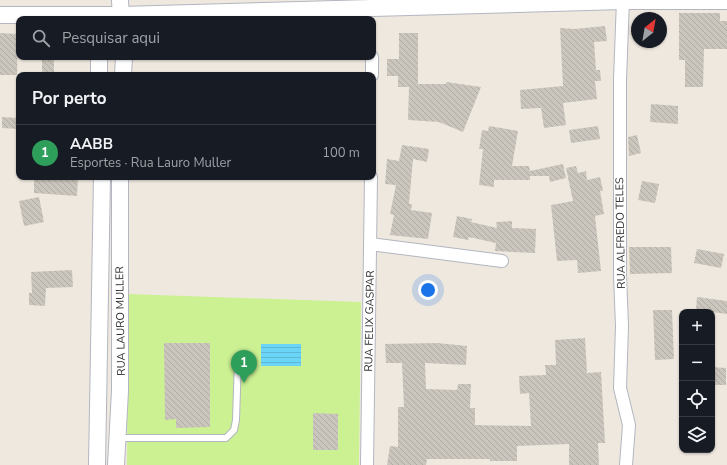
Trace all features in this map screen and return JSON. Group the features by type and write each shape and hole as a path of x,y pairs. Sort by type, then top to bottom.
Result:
{"street":[{"path":"0,15 97,11 373,9 623,1 727,1"},
{"name":"RUA ALFREDO TELES","path":"623,1 620,87 620,276 622,326 620,388 629,425 626,465"},
{"path":"99,60 99,72"},
{"path":"123,72 124,60"},
{"path":"372,60 372,72"},
{"name":"RUA LAURO MULLER","path":"97,465 102,180"},
{"name":"RUA LAURO MULLER","path":"116,465 120,391 120,180"},
{"name":"RUA FELIX GASPAR","path":"367,465 371,180"},
{"path":"370,244 502,261"}],"lane":[{"path":"118,438 226,438 234,430 236,420 238,359"}],"green space":[{"path":"128,294 361,302 359,465 127,465"}],"water":[{"path":"261,344 301,344 301,366 261,366"}],"building":[{"path":"679,13 720,13 720,21 727,21 727,49 704,49 703,87 685,87 685,60 679,60"},
{"path":"605,26 607,41 594,42 596,70 600,70 601,81 595,81 597,99 563,103 566,125 544,128 541,108 521,109 520,90 563,86 560,28 575,29"},
{"path":"0,33 16,34 16,60 17,60 16,75 0,75"},
{"path":"399,33 418,33 418,84 446,84 446,82 481,87 463,132 439,122 408,120 409,87 398,87 398,76 387,76 387,59 399,59"},
{"path":"42,60 54,60 54,72 42,72"},
{"path":"651,104 678,106 678,124 650,122"},
{"path":"2,117 16,118 16,129 2,128"},
{"path":"489,126 518,131 512,166 529,166 530,171 563,164 566,178 550,182 549,176 530,176 530,180 494,180 494,187 479,185 483,149 479,149 482,130 488,131"},
{"path":"598,126 600,139 571,143 569,130"},
{"path":"637,135 641,153 629,156 628,137"},
{"path":"402,145 429,149 427,162 413,159 409,204 412,204 411,210 432,213 428,239 390,235 394,215 390,214 396,185 385,184 387,159 399,161"},
{"path":"576,166 578,173 586,171 587,180 600,177 603,191 600,191 604,214 595,216 601,271 578,273 577,260 557,261 551,205 573,201 566,168"},
{"path":"34,180 78,180 77,196 34,193"},
{"path":"642,181 659,184 655,203 638,200"},
{"path":"39,197 44,222 24,226 19,201"},
{"path":"457,216 472,219 471,222 497,228 496,222 512,221 512,228 536,229 535,253 495,251 496,243 469,237 468,240 453,237"},
{"path":"629,247 671,247 672,273 630,274"},
{"path":"697,249 724,254 721,268 694,263"},
{"path":"72,270 73,287 46,288 45,306 29,305 29,293 32,293 31,272"},
{"path":"697,297 727,301 727,314 715,312 715,309 696,309"},
{"path":"653,310 672,310 674,359 655,360"},
{"path":"585,338 587,373 601,372 605,443 598,443 599,465 569,465 569,444 517,446 517,461 490,461 490,459 427,459 426,465 387,465 390,446 398,447 398,407 404,407 402,363 386,363 385,344 437,343 467,346 466,365 425,363 426,389 457,390 458,384 471,384 470,408 475,408 475,425 531,426 529,393 520,394 519,376 546,375 545,365 556,365 555,340"},
{"path":"164,343 210,343 210,427 176,428 176,419 165,420"},
{"path":"715,367 726,368 726,385 715,385"},
{"path":"313,413 338,414 338,450 313,450"}],"place":[{"name":"AABB","path":"244,383"}]}
